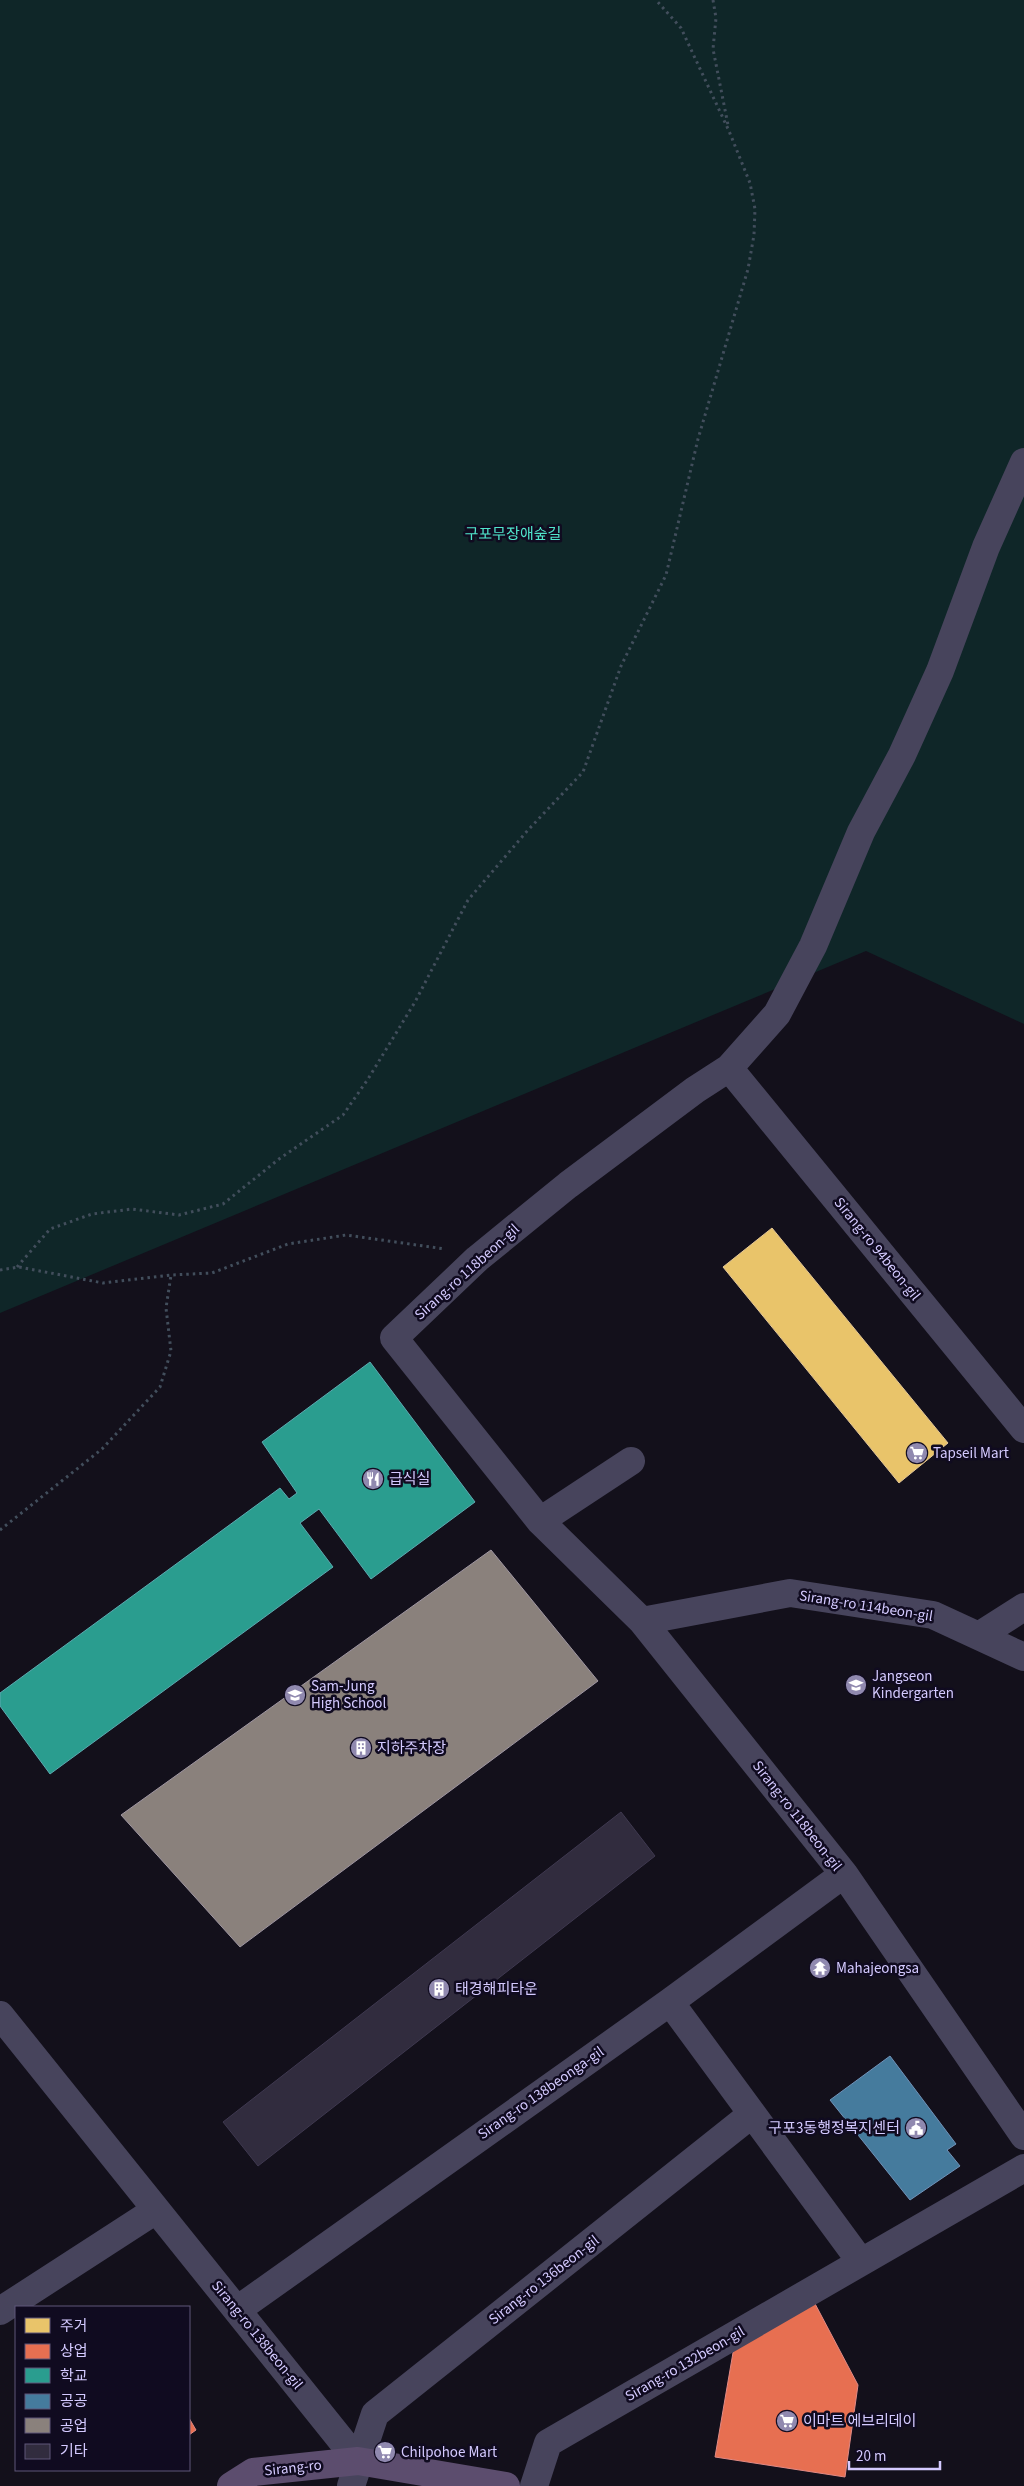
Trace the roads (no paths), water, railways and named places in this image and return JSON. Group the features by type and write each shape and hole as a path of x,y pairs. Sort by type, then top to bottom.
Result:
{"main road":[{"name":"Sirang-ro","path":"231,2486 253,2472 355,2474 506,2486"}],"street":[{"name":"Sirang-ro 118beon-gil","path":"1024,462 986,547 940,671 902,755 862,832 812,946 777,1014 730,1068 696,1090 568,1185 477,1259 394,1338 540,1520 642,1621 844,1874 1024,2136"},
{"name":"Sirang-ro 94beon-gil","path":"730,1068 1024,1430"},
{"path":"540,1520 631,1461"},
{"name":"Sirang-ro 114beon-gil","path":"642,1621 790,1594 933,1615 1024,1656"},
{"path":"980,1636 1024,1608"},
{"name":"Sirang-ro 138beonga-gil","path":"237,2310 670,2002 844,1874"},
{"path":"670,2002 861,2262"},
{"name":"Sirang-ro 138beon-gil","path":"3,2028 156,2210 237,2310 355,2474"},
{"name":"Sirang-ro 136beon-gil","path":"355,2474 375,2414 752,2114"},
{"name":"Sirang-ro 132beon-gil","path":"534,2486 548,2443 1024,2168"},
{"path":"0,2311 156,2210"}],"place":[{"name":"Tapseil Mart","path":"917,1453"},
{"name":"급식실","path":"373,1479"},
{"name":"Jangseon Kindergarten","path":"856,1685"},
{"name":"Sam-Jung High School","path":"295,1695"},
{"name":"지하주차장","path":"361,1748"},
{"name":"Mahajeongsa","path":"820,1968"},
{"name":"태경해피타운","path":"439,1989"},
{"name":"구포3동행정복지센터","path":"916,2128"},
{"name":"이마트 에브리데이","path":"787,2421"},
{"name":"Chilpohoe Mart","path":"385,2452"}],"park label":[{"name":"구포무장애숲길","path":"513,534"}]}
